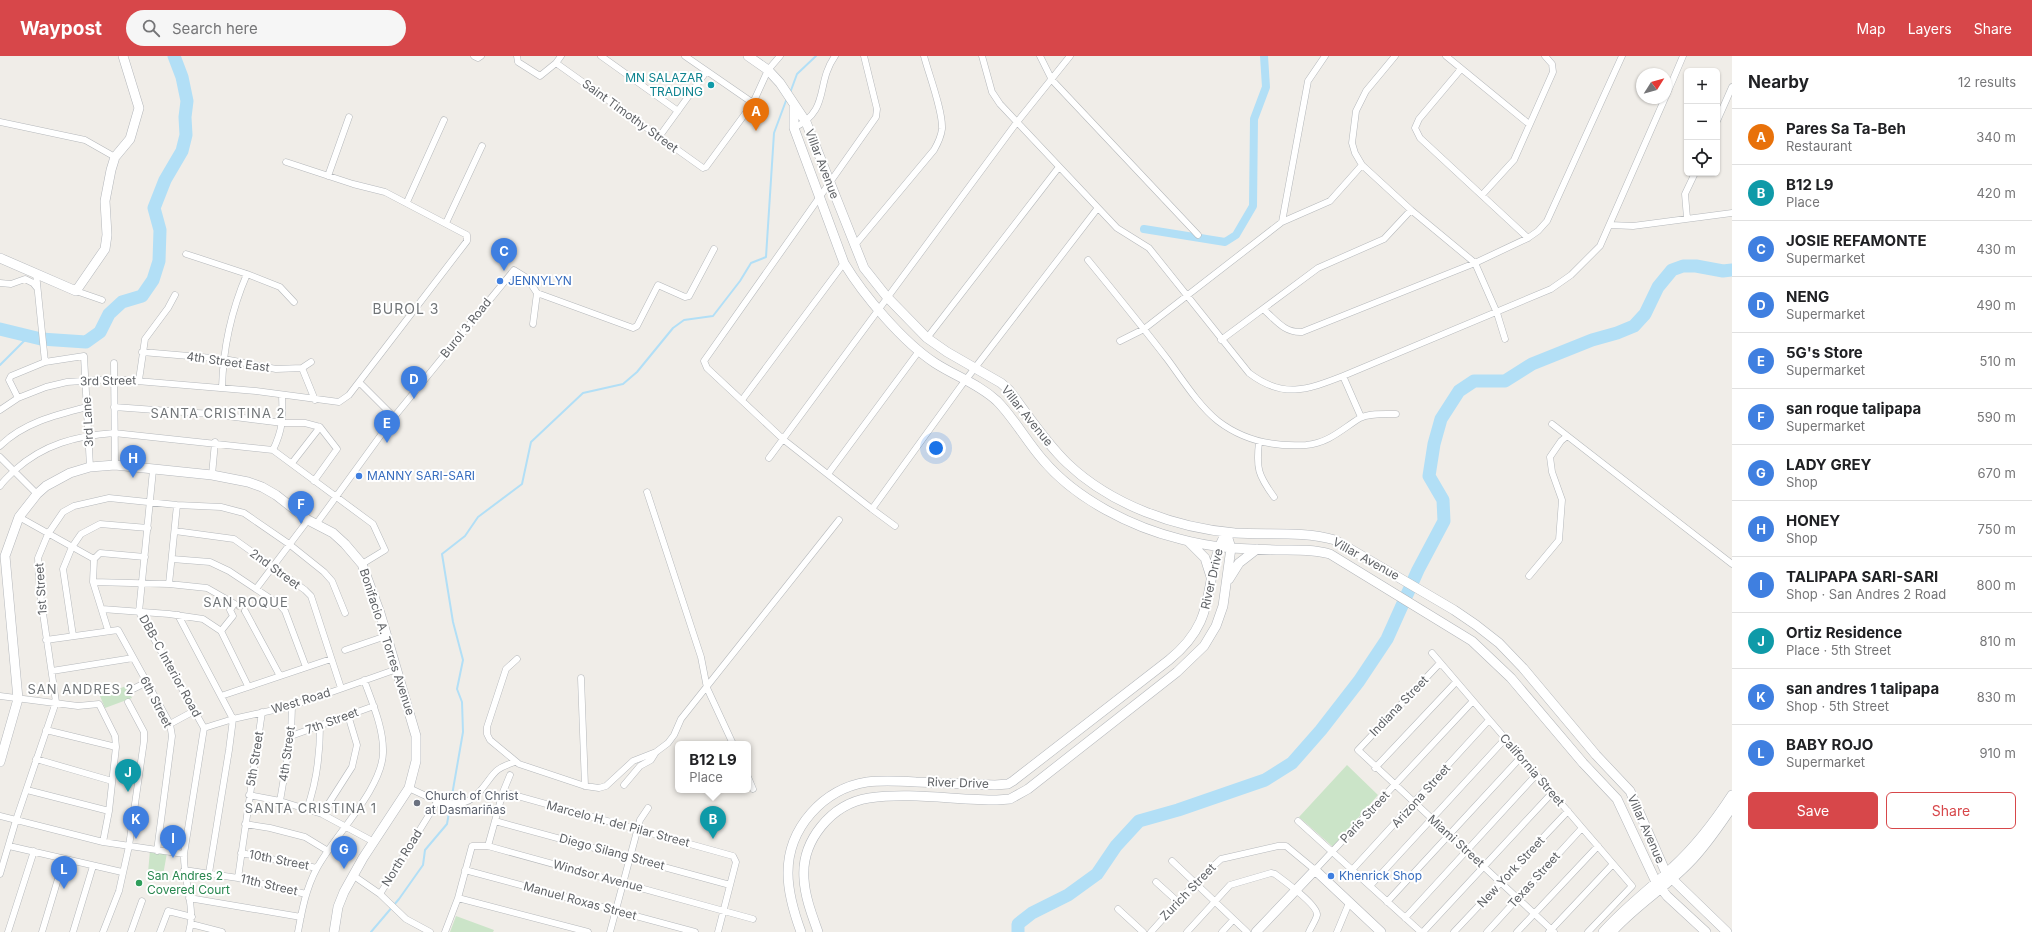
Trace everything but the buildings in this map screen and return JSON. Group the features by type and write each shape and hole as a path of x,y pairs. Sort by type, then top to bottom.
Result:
{"main road":[{"path":"2,261 36,273 76,291 105,248 107,235 105,201 115,158 130,139 139,108 123,56"},
{"path":"748,56 770,72 780,83 794,106"},
{"name":"Villar Avenue","path":"794,106 806,122 864,268 887,297 927,338 947,352 1001,383 1009,390 1055,451 1073,468 1100,488 1117,498 1154,515 1184,524 1226,532 1326,538 1341,543 1454,610 1493,639 1523,668 1596,755 1625,786 1634,799 1669,876 1727,932"},
{"name":"Villar Avenue","path":"794,106 794,128 844,263 852,276 878,308 919,351 966,380 997,402 1044,461 1072,488 1108,510 1149,530 1189,542 1231,548 1323,552 1335,557 1472,641 1512,678 1583,763 1617,799 1658,886 1706,932"},
{"name":"Bonifacio A. Torres Avenue","path":"0,762 18,699 4,582 3,555 19,517 37,494 56,480 70,473 90,467 115,465 212,475 248,482 262,487 276,495 312,522 346,544 362,564 371,587 397,669 416,736 416,761 409,788 344,892 338,907 334,932"},
{"name":"River Drive","path":"801,932 793,908 788,885 790,856 794,840 804,821 823,801 852,785 874,781 995,785 1008,784 1013,781 1182,648 1193,635 1202,620 1208,602 1218,547 1226,532"},
{"name":"River Drive","path":"818,932 805,889 804,868 810,845 815,835 832,814 854,802 872,798 899,796 997,800 1010,799 1023,793 1178,672 1198,654 1211,636 1220,616 1227,582 1231,548 1226,532"},
{"path":"1189,542 1205,558 1212,579"},
{"path":"1227,582 1239,563 1257,549"},
{"path":"1669,876 1702,838 1732,795"},
{"path":"1612,932 1658,886 1705,846 1732,807"},
{"path":"1315,870 1376,930"},
{"name":"Paris Street","path":"1256,932 1315,870"},
{"path":"1603,932 1614,919 1658,886"}],"street":[{"path":"517,56 518,62 538,76 542,75 556,63 561,56"},
{"path":"601,56 678,111"},
{"path":"685,56 706,72 753,103 780,56"},
{"path":"794,128 806,122 813,116 819,103 827,70 834,56"},
{"path":"864,56 878,113 704,361 707,368 784,440 895,526"},
{"path":"854,246 934,150 939,141 942,129 940,115 924,56"},
{"path":"982,56 992,92 1017,122 1097,209 1124,234 1149,248 1221,340 1249,373 1260,382 1274,388 1300,390 1343,376 1497,313 1551,289 1571,275 1600,246 1663,104"},
{"path":"1040,56 1052,80 1198,235"},
{"path":"769,458 784,440 878,308 1017,122 1070,56"},
{"path":"1282,222 1306,88 1311,75 1325,56"},
{"path":"1395,56 1366,92 1356,111 1352,143 1355,153 1362,165 1412,210 1475,263 1497,313 1506,339"},
{"path":"1446,56 1529,124"},
{"path":"1482,195 1514,160 1524,140 1529,124 1553,72 1552,64 1545,56"},
{"path":"1263,309 1283,327 1293,333 1302,332 1475,263 1528,238 1538,231 1546,221 1622,56"},
{"path":"1672,83 1683,56"},
{"name":"Saint Timothy Street","path":"556,63 703,168 706,167 753,103"},
{"path":"1461,69 1419,119 1415,128 1420,138 1528,238"},
{"path":"658,137 706,72"},
{"path":"1720,115 1732,87"},
{"path":"328,176 349,117"},
{"path":"407,202 444,120"},
{"path":"0,122 85,140 115,158"},
{"path":"286,162 328,176 380,190 446,222 482,146"},
{"path":"1120,340 1144,329 1282,222 1330,201 1362,165"},
{"path":"927,338 1059,167"},
{"path":"1687,218 1686,194 1693,176"},
{"path":"872,509 975,368 1097,209"},
{"path":"1221,340 1318,268 1384,239 1412,210"},
{"path":"1610,225 1633,226 1732,213"},
{"name":"3rd Street","path":"0,410 18,398 46,387 86,380 113,378 256,390 315,400 339,402 349,396 467,241 467,235 446,222"},
{"path":"533,324 537,293 633,328 636,326 658,286 684,297 689,296 714,249"},
{"path":"186,254 247,274 280,287 294,302"},
{"path":"1088,260 1144,329 1195,396 1218,420 1252,440 1278,446 1308,445 1324,441 1336,435 1361,417 1375,414 1396,414"},
{"path":"742,400 844,263"},
{"name":"Burol 3 Road","path":"256,589 289,544 336,496 394,417 512,272 514,270 518,271 527,278 537,293"},
{"path":"18,398 9,378 45,362 36,273"},
{"path":"222,388 228,330 236,299 247,274"},
{"path":"0,284 11,284 25,279 37,288"},
{"path":"76,291 102,300"},
{"path":"140,380 142,352 145,339 168,308 175,295"},
{"path":"828,474 919,351"},
{"name":"4th Street East","path":"142,352 224,360 276,369 302,368"},
{"name":"3rd Lane","path":"45,362 82,355 85,357 86,407 90,467"},
{"path":"311,362 302,368 315,400"},
{"path":"114,363 115,465"},
{"path":"1343,376 1361,417"},
{"path":"359,382 394,417"},
{"path":"273,450 281,434 283,423 282,395"},
{"path":"0,446 18,432 47,416 86,407"},
{"path":"114,407 211,414"},
{"path":"227,416 283,423 305,423 320,427 337,449 314,481"},
{"path":"1552,424 1732,564"},
{"path":"292,463 320,427"},
{"path":"0,486 15,471 46,448 88,435 114,433 215,442 273,450 373,524 385,550 362,564"},
{"path":"1529,576 1559,540 1562,500 1552,472 1550,457 1561,441 1567,436"},
{"path":"212,475 215,442"},
{"path":"1259,442 1256,463 1263,482 1274,497"},
{"path":"0,457 37,494"},
{"name":"DBB-C Interior Road","path":"153,470 139,612 204,728 184,854 184,870 191,921 189,932"},
{"path":"647,492 701,657 707,688 732,741"},
{"name":"1st Street","path":"0,874 16,820 56,702 40,593 38,558 48,534 63,512 74,506 109,498 177,505 221,507 244,513 289,544 324,572 332,581 345,613"},
{"path":"169,584 177,505"},
{"path":"19,517 94,559"},
{"path":"517,660 506,669 488,727 487,734 490,740 515,762 586,786 599,788 606,786 633,761 656,752 674,734 680,719 707,688 773,601 839,520"},
{"path":"73,636 63,569 72,547 81,534 100,524 148,528"},
{"name":"2nd Street","path":"174,531 234,538 272,567 306,590 310,596 341,688"},
{"path":"46,640 108,630 93,582 94,559 100,553 145,557"},
{"path":"172,559 210,562 280,604 306,667"},
{"path":"93,582 169,584 207,588 234,604 230,610 233,616 221,631"},
{"path":"102,609 178,615 203,619 221,631 248,686"},
{"path":"245,611 280,676"},
{"path":"178,615 232,719 229,750 209,873"},
{"name":"6th Street","path":"108,630 118,630 170,724 172,736 157,851"},
{"path":"345,650 386,636"},
{"name":"California Street","path":"1432,653 1632,886 1588,932"},
{"path":"52,671 133,658"},
{"path":"221,696 331,659"},
{"name":"Indiana Street","path":"1358,749 1440,662"},
{"name":"West Road","path":"204,728 232,719 292,706 397,669"},
{"path":"581,678 586,786"},
{"path":"298,932 306,894 317,868 374,784 383,754 380,729 374,706 364,680"},
{"path":"131,690 147,682"},
{"path":"1375,768 1456,682"},
{"path":"0,696 78,706 99,704 115,736 116,747 109,811 103,842"},
{"name":"Paris Street","path":"1315,870 1473,700"},
{"path":"103,932 119,891 129,846 144,741 144,732 128,702"},
{"name":"4th Street","path":"280,801 291,736 292,706"},
{"name":"7th Street","path":"291,736 374,706"},
{"path":"170,724 194,710"},
{"name":"5th Street","path":"238,878 262,712"},
{"path":"322,814 352,767 357,745 348,715"},
{"name":"Arizona Street","path":"1352,870 1415,803 1489,720"},
{"path":"307,809 311,798 319,748 320,726"},
{"path":"46,730 116,747"},
{"path":"1370,886 1505,739"},
{"name":"Miami Street","path":"1358,749 1375,768 1535,912 1552,931"},
{"path":"624,785 640,766 654,758 656,752"},
{"path":"1387,902 1522,757"},
{"path":"36,759 112,782"},
{"path":"409,788 437,802 447,805 460,804 476,796 497,768 515,762"},
{"path":"488,846 510,775"},
{"path":"1404,918 1536,775"},
{"path":"751,784 753,789"},
{"path":"27,790 109,811"},
{"name":"Marcelo H. del Pilar Street","path":"504,792 733,856 736,862 730,885"},
{"path":"1298,821 1404,918 1422,932 1552,793"},
{"path":"249,795 280,801 322,814 374,842"},
{"name":"North Road","path":"380,894 437,802"},
{"path":"610,932 640,820 648,808"},
{"name":"New York Street","path":"1454,932 1568,811"},
{"path":"0,816 103,842 184,854"},
{"name":"Diego Silang Street","path":"495,821 730,885"},
{"path":"245,824 305,836 328,851"},
{"name":"Texas Street","path":"1487,932 1582,828"},
{"path":"9,846 34,851 64,860 122,872"},
{"name":"Windsor Avenue","path":"465,870 472,846 488,846 753,918"},
{"name":"Zurich Street","path":"1151,932 1195,883 1221,859 1278,846 1286,846 1315,870"},
{"path":"1517,932 1598,846"},
{"path":"8,932 34,851"},
{"name":"10th Street","path":"241,853 317,868"},
{"path":"42,932 64,860"},
{"path":"1172,861 1247,932"},
{"path":"1552,931 1613,864"},
{"path":"73,932 93,866"},
{"name":"11th Street","path":"184,870 238,878 306,894"},
{"path":"444,932 458,898 465,870"},
{"name":"Manuel Roxas Street","path":"465,870 695,932"},
{"path":"1187,932 1235,883 1271,873 1276,874 1296,890 1316,910 1317,915 1309,932"},
{"path":"354,876 380,894 406,919 430,932"},
{"path":"1156,882 1178,901"},
{"path":"718,932 730,885"},
{"path":"189,898 300,917"},
{"path":"458,898 588,932"},
{"path":"131,932 142,901"},
{"path":"1337,932 1349,903"},
{"path":"1118,910 1144,932"},
{"path":"160,932 168,911 222,932"},
{"path":"1222,932 1234,920"}],"green space":[{"path":"126,686 132,698 105,708 100,696"},
{"path":"1347,765 1378,795 1333,847 1299,817"},
{"path":"150,850 167,853 163,875 148,873"},
{"path":"456,916 494,930 493,932 450,932"}],"waterway":[{"path":"0,329 41,339 86,342 100,332 109,314 122,302 142,296 153,280 159,261 160,230 154,208 165,180 182,151 186,135 185,117 187,101 182,77 174,56"},
{"path":"790,93 797,74 816,56"},
{"path":"1144,229 1225,242 1236,235 1253,206 1254,119 1266,87 1264,56"},
{"path":"371,932 399,899 423,865 425,850 447,824 463,732 462,702 457,689 463,660 453,622 442,554 465,536 478,517 522,484 531,442 583,393 623,384 637,372 673,328 684,320 713,316 740,281 751,263 766,257 774,133 787,98"},
{"path":"1018,932 1018,924 1032,913 1068,895 1097,874 1116,846 1139,821 1178,810 1265,780 1292,763 1321,730 1359,681 1387,639 1418,570 1444,521 1443,500 1429,476 1434,444 1441,419 1459,391 1474,381 1505,381 1532,364 1592,340 1617,333 1634,326 1645,314 1658,287 1672,270 1683,266 1696,266 1723,271 1732,270"},
{"path":"0,365 28,337"}],"tunnel":[{"path":"235,604 245,611"}],"place":[{"name":"MN SALAZAR TRADING","path":"711,85"},
{"name":"Pares Sa Ta-Beh","path":"756,131"},
{"name":"JOSIE REFAMONTE","path":"504,271"},
{"name":"JENNYLYN","path":"500,281"},
{"name":"NENG","path":"414,399"},
{"name":"5G's Store","path":"387,443"},
{"name":"MANNY SARI-SARI","path":"359,476"},
{"name":"HONEY","path":"133,478"},
{"name":"san roque talipapa","path":"301,524"},
{"name":"Ortiz Residence","path":"128,792"},
{"name":"Church of Christ at Dasmariñas","path":"417,803"},
{"name":"san andres 1 talipapa","path":"136,839"},
{"name":"B12 L9","path":"713,839"},
{"name":"TALIPAPA SARI-SARI","path":"173,858"},
{"name":"LADY GREY","path":"344,869"},
{"name":"Khenrick Shop","path":"1331,876"},
{"name":"San Andres 2 Covered Court","path":"139,883"},
{"name":"BABY ROJO","path":"64,889"}],"district":[{"name":"BUROL 3","path":"406,309"},
{"name":"SANTA CRISTINA 2","path":"218,413"},
{"name":"SAN ROQUE","path":"246,602"},
{"name":"SAN ANDRES 2","path":"81,689"},
{"name":"SANTA CRISTINA 1","path":"311,808"}]}
